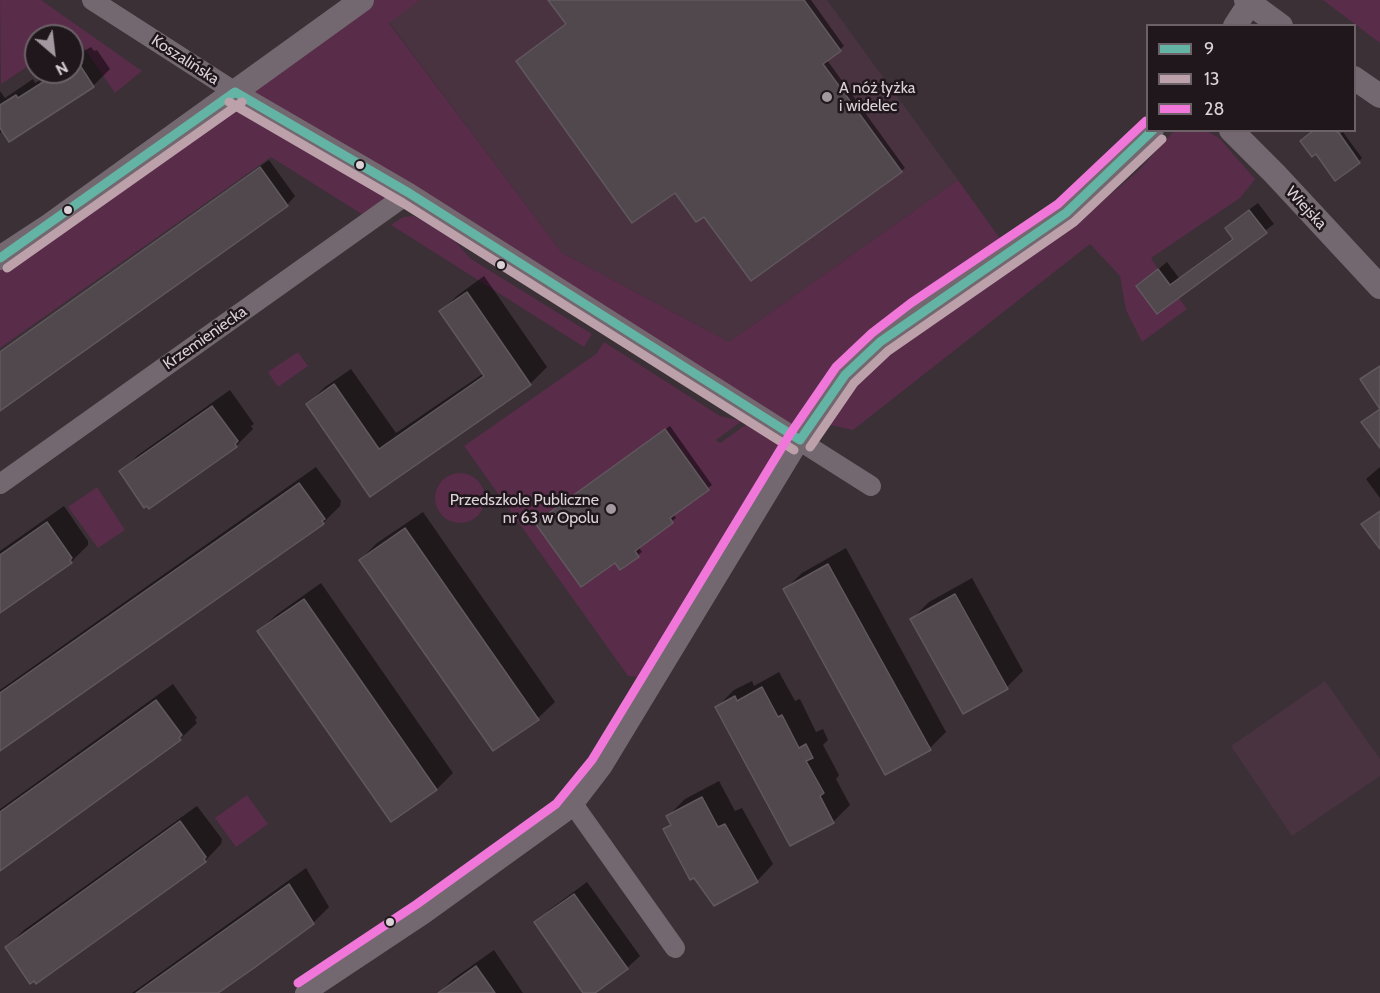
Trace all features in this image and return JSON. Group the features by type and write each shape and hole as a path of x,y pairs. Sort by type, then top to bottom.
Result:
{"street":[{"name":"Koszalińska","path":"92,0 235,92 409,193 871,486"},
{"path":"0,258 50,225 362,0"},
{"path":"1236,24 1248,2 1278,24"},
{"path":"1356,79 1380,96"},
{"path":"305,993 353,958 424,914 573,804 594,779 678,645 800,440 845,375 880,342 1066,213 1152,132"},
{"name":"Wiejska","path":"1233,132 1380,287"},
{"name":"Krzemieniecka","path":"0,484 409,193"},
{"path":"573,804 675,948"}],"shaded area":[{"path":"0,0 41,0 75,24 24,24 24,69 1,84"},
{"path":"362,0 420,0 389,23 562,253 729,342 958,180 1009,251 849,372 657,679 628,676 464,446 596,354 604,342 720,416 742,421 716,440 720,443 747,424 797,439 399,194 371,220 271,157 0,348 0,247"},
{"path":"420,0 827,0 958,180 729,342 562,253 389,22"},
{"path":"1323,0 1380,0 1380,43"},
{"path":"84,30 142,71 115,93 84,48"},
{"path":"1173,132 1209,132 1219,138 1255,179 1240,198 1151,258 1158,269 1136,285 1157,314 1179,298 1187,309 1142,342 1126,310 1120,276 1090,244 853,430 830,425 844,399 866,371 898,344 954,308 1103,201 1139,170"},
{"path":"414,216 451,237 471,259 592,334 584,347 391,225 403,217"},
{"path":"298,352 308,366 278,387 268,372"},
{"path":"460,473 469,475 480,484 485,498 483,507 474,518 460,523 451,521 440,512 435,498 437,489 446,478"},
{"path":"97,487 125,530 98,548 68,507"},
{"path":"1325,681 1380,759 1380,776 1292,836 1231,746"},
{"path":"247,795 268,824 236,847 215,818"}],"building":[{"path":"548,0 804,0 841,51 823,64 902,172 751,281 704,217 696,222 675,193 632,223 516,61 566,24"},
{"path":"84,72 94,87 9,142 0,128 0,105 16,95 18,98 40,84 84,84"},
{"path":"1311,132 1337,132 1360,163 1335,181 1316,154 1312,157 1300,141"},
{"path":"260,167 288,206 0,411 0,352"},
{"path":"1249,210 1267,233 1157,314 1136,286 1158,269 1170,285 1233,239 1225,228"},
{"path":"467,292 531,385 370,497 306,404 334,384 379,449 484,376 439,311"},
{"path":"1380,366 1380,409 1360,379"},
{"path":"212,406 238,441 235,444 237,447 149,509 147,506 144,508 119,471"},
{"path":"1380,409 1380,448 1361,422"},
{"name":"Przedszkole Publiczne nr 63 w Opolu","path":"665,429 709,490 670,518 673,523 635,551 639,557 620,570 615,563 581,587 535,523"},
{"path":"299,483 325,519 322,521 324,524 0,751 0,693"},
{"path":"1380,511 1380,549 1361,524"},
{"path":"47,522 72,558 70,560 72,563 0,613 0,555"},
{"path":"405,528 539,720 493,751 359,560"},
{"path":"828,564 931,750 885,775 783,589"},
{"path":"955,594 1008,689 963,714 910,619"},
{"path":"304,599 437,790 391,822 257,631"},
{"path":"762,687 778,717 782,715 799,748 806,744 813,758 806,761 824,793 820,796 834,823 790,846 715,707 735,696 737,701"},
{"path":"156,700 182,735 179,738 181,740 0,871 0,812"},
{"path":"702,797 718,827 725,824 758,882 714,906 694,878 690,880 663,829 671,825 666,816"},
{"path":"180,821 206,857 204,859 206,862 36,984 34,981 30,984 5,947"},
{"path":"289,884 314,924 254,968 218,993 136,993"},
{"path":"574,894 628,969 595,993 583,993 534,922"},
{"path":"476,966 495,993 438,993"}],"transit line":[{"name":"9","path":"235,92 409,193 800,440"},
{"name":"9","path":"0,258 235,92"},
{"name":"13","path":"229,102 403,203 794,450"},
{"name":"13","path":"7,268 242,102"},
{"name":"28","path":"298,983 417,904 556,804 592,760 790,434 836,367 872,333 911,303 1058,204 1146,121"},
{"name":"9","path":"800,440 845,375 880,342 1066,213 1151,132"},
{"name":"13","path":"810,447 854,383 888,351 1074,222 1162,139"}],"place":[{"name":"A nóż łyżka i widelec","path":"827,97"},
{"name":"Przedszkole Publiczne nr 63 w Opolu","path":"611,509"}]}
